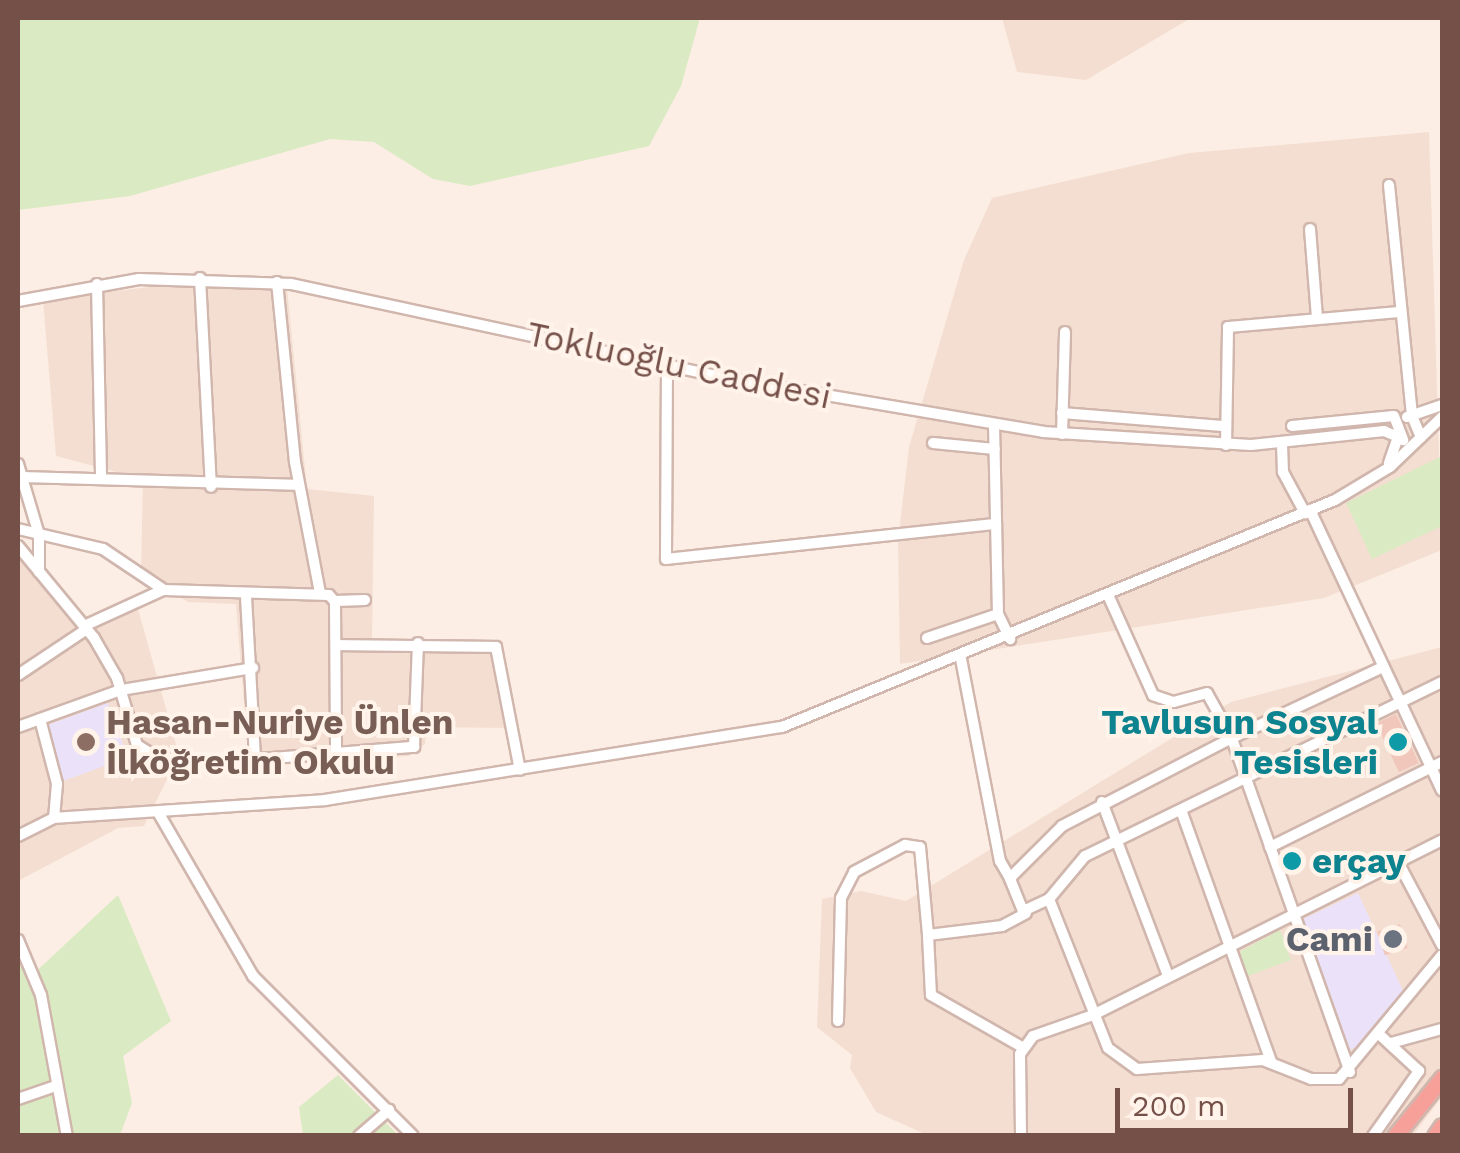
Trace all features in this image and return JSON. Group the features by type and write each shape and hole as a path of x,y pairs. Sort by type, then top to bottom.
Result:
{"highway":[{"path":"1395,1136 1442,1078"},
{"path":"1435,1136 1442,1126"}],"street":[{"path":"1389,186 1406,418 1418,440"},
{"path":"1310,229 1317,318"},
{"path":"200,278 211,486"},
{"name":"Tokluoğlu Caddesi","path":"18,302 97,284 200,278 277,282 667,365 1062,434 1226,445 1282,444 1344,435 1442,405"},
{"path":"277,282 298,485 320,593"},
{"path":"97,284 101,474"},
{"path":"1226,445 1228,327 1399,312"},
{"path":"1062,434 1064,332"},
{"path":"667,365 666,559 996,524"},
{"path":"1062,413 1225,426"},
{"path":"1292,426 1406,418"},
{"path":"1379,472 1396,454 1406,418"},
{"path":"18,836 54,818 311,801 782,727 1010,639 1307,511 1379,472 1442,418"},
{"path":"994,424 998,614 1010,639"},
{"name":"Tokluoğlu Caddesi","path":"1344,435 1398,437"},
{"path":"1398,437 1418,440"},
{"path":"933,443 994,449"},
{"path":"1282,444 1283,472 1307,511 1400,702 1437,765 1442,792"},
{"path":"18,464 39,535 39,572"},
{"path":"21,476 101,474 211,486 298,485"},
{"path":"18,529 104,550 164,590 246,597 320,593 335,601 365,600"},
{"path":"18,546 85,628 121,690 137,745 148,754 188,762 255,760 420,742 418,643"},
{"path":"18,676 85,628 164,590"},
{"path":"246,597 253,668 255,760"},
{"path":"1109,597 1153,695 1172,702 1207,693 1232,738 1350,1072"},
{"path":"335,601 336,753"},
{"path":"927,638 998,614"},
{"path":"336,646 418,643 496,647 520,770"},
{"path":"961,659 1010,878 1026,912"},
{"path":"1010,878 1062,826 1102,802 1382,667"},
{"path":"18,726 121,690 253,668"},
{"path":"928,935 1002,926 1049,899 1085,856 1442,682"},
{"path":"40,719 57,784 54,818"},
{"path":"1270,847 1437,765"},
{"path":"1102,802 1168,976"},
{"path":"1181,810 1270,1062"},
{"path":"158,812 253,976 412,1136"},
{"path":"1022,1047 1442,840"},
{"path":"838,1020 841,898 854,872 906,845 920,848 931,995 1022,1047"},
{"path":"1398,862 1442,945"},
{"path":"1049,899 1111,1053 1137,1069 1270,1062 1323,1081 1350,1072 1442,955"},
{"path":"18,940 41,995 55,1086 67,1105 67,1136"},
{"path":"1391,1043 1442,1029"},
{"path":"1373,1136 1418,1076 1380,1034"},
{"path":"1021,1136 1022,1047"},
{"path":"18,1098 55,1086"},
{"path":"359,1136 388,1110"}],"shaded area":[{"path":"1002,18 1191,18 1086,80 1017,72"},
{"path":"1429,132 1442,550 1324,598 900,664 898,541 909,447 964,260 992,198 1189,153"},
{"path":"173,284 287,288 307,489 374,496 372,642 501,643 510,728 427,727 425,744 409,756 249,766 236,604 188,602 141,573 143,479 56,456 43,300"},
{"path":"18,537 94,626 138,609 179,755 144,826 118,828 18,881"},
{"path":"1442,647 1442,1097 1413,1135 927,1135 876,1112 850,1068 852,1055 817,1027 822,899 861,891 906,901 1231,702"},
{"name":"Hasan-Nuriye Ünlen İlköğretim Okulu","path":"108,703 128,758 64,781 44,726"},
{"path":"1358,893 1404,993 1363,1045 1345,1051 1299,921"}],"green space":[{"path":"18,18 700,18 681,86 649,146 470,186 433,179 374,142 330,139 130,196 18,210"},
{"path":"1442,456 1442,526 1372,559 1346,503"},
{"path":"118,895 171,1021 123,1056 132,1103 120,1135 18,1135 18,952 29,978"},
{"path":"1280,930 1291,960 1237,980 1228,958"},
{"path":"338,1075 398,1135 303,1135 299,1107"}],"building":[{"name":"Tavlusun Sosyal Tesisleri","path":"1396,714 1419,763 1399,772 1376,723"},
{"name":"Cami","path":"1400,924 1408,948 1385,955 1377,931"}],"place":[{"name":"Hasan-Nuriye Ünlen İlköğretim Okulu","path":"86,742"},
{"name":"Tavlusun Sosyal Tesisleri","path":"1398,742"},
{"name":"erçay","path":"1292,861"},
{"name":"Cami","path":"1393,939"}]}
